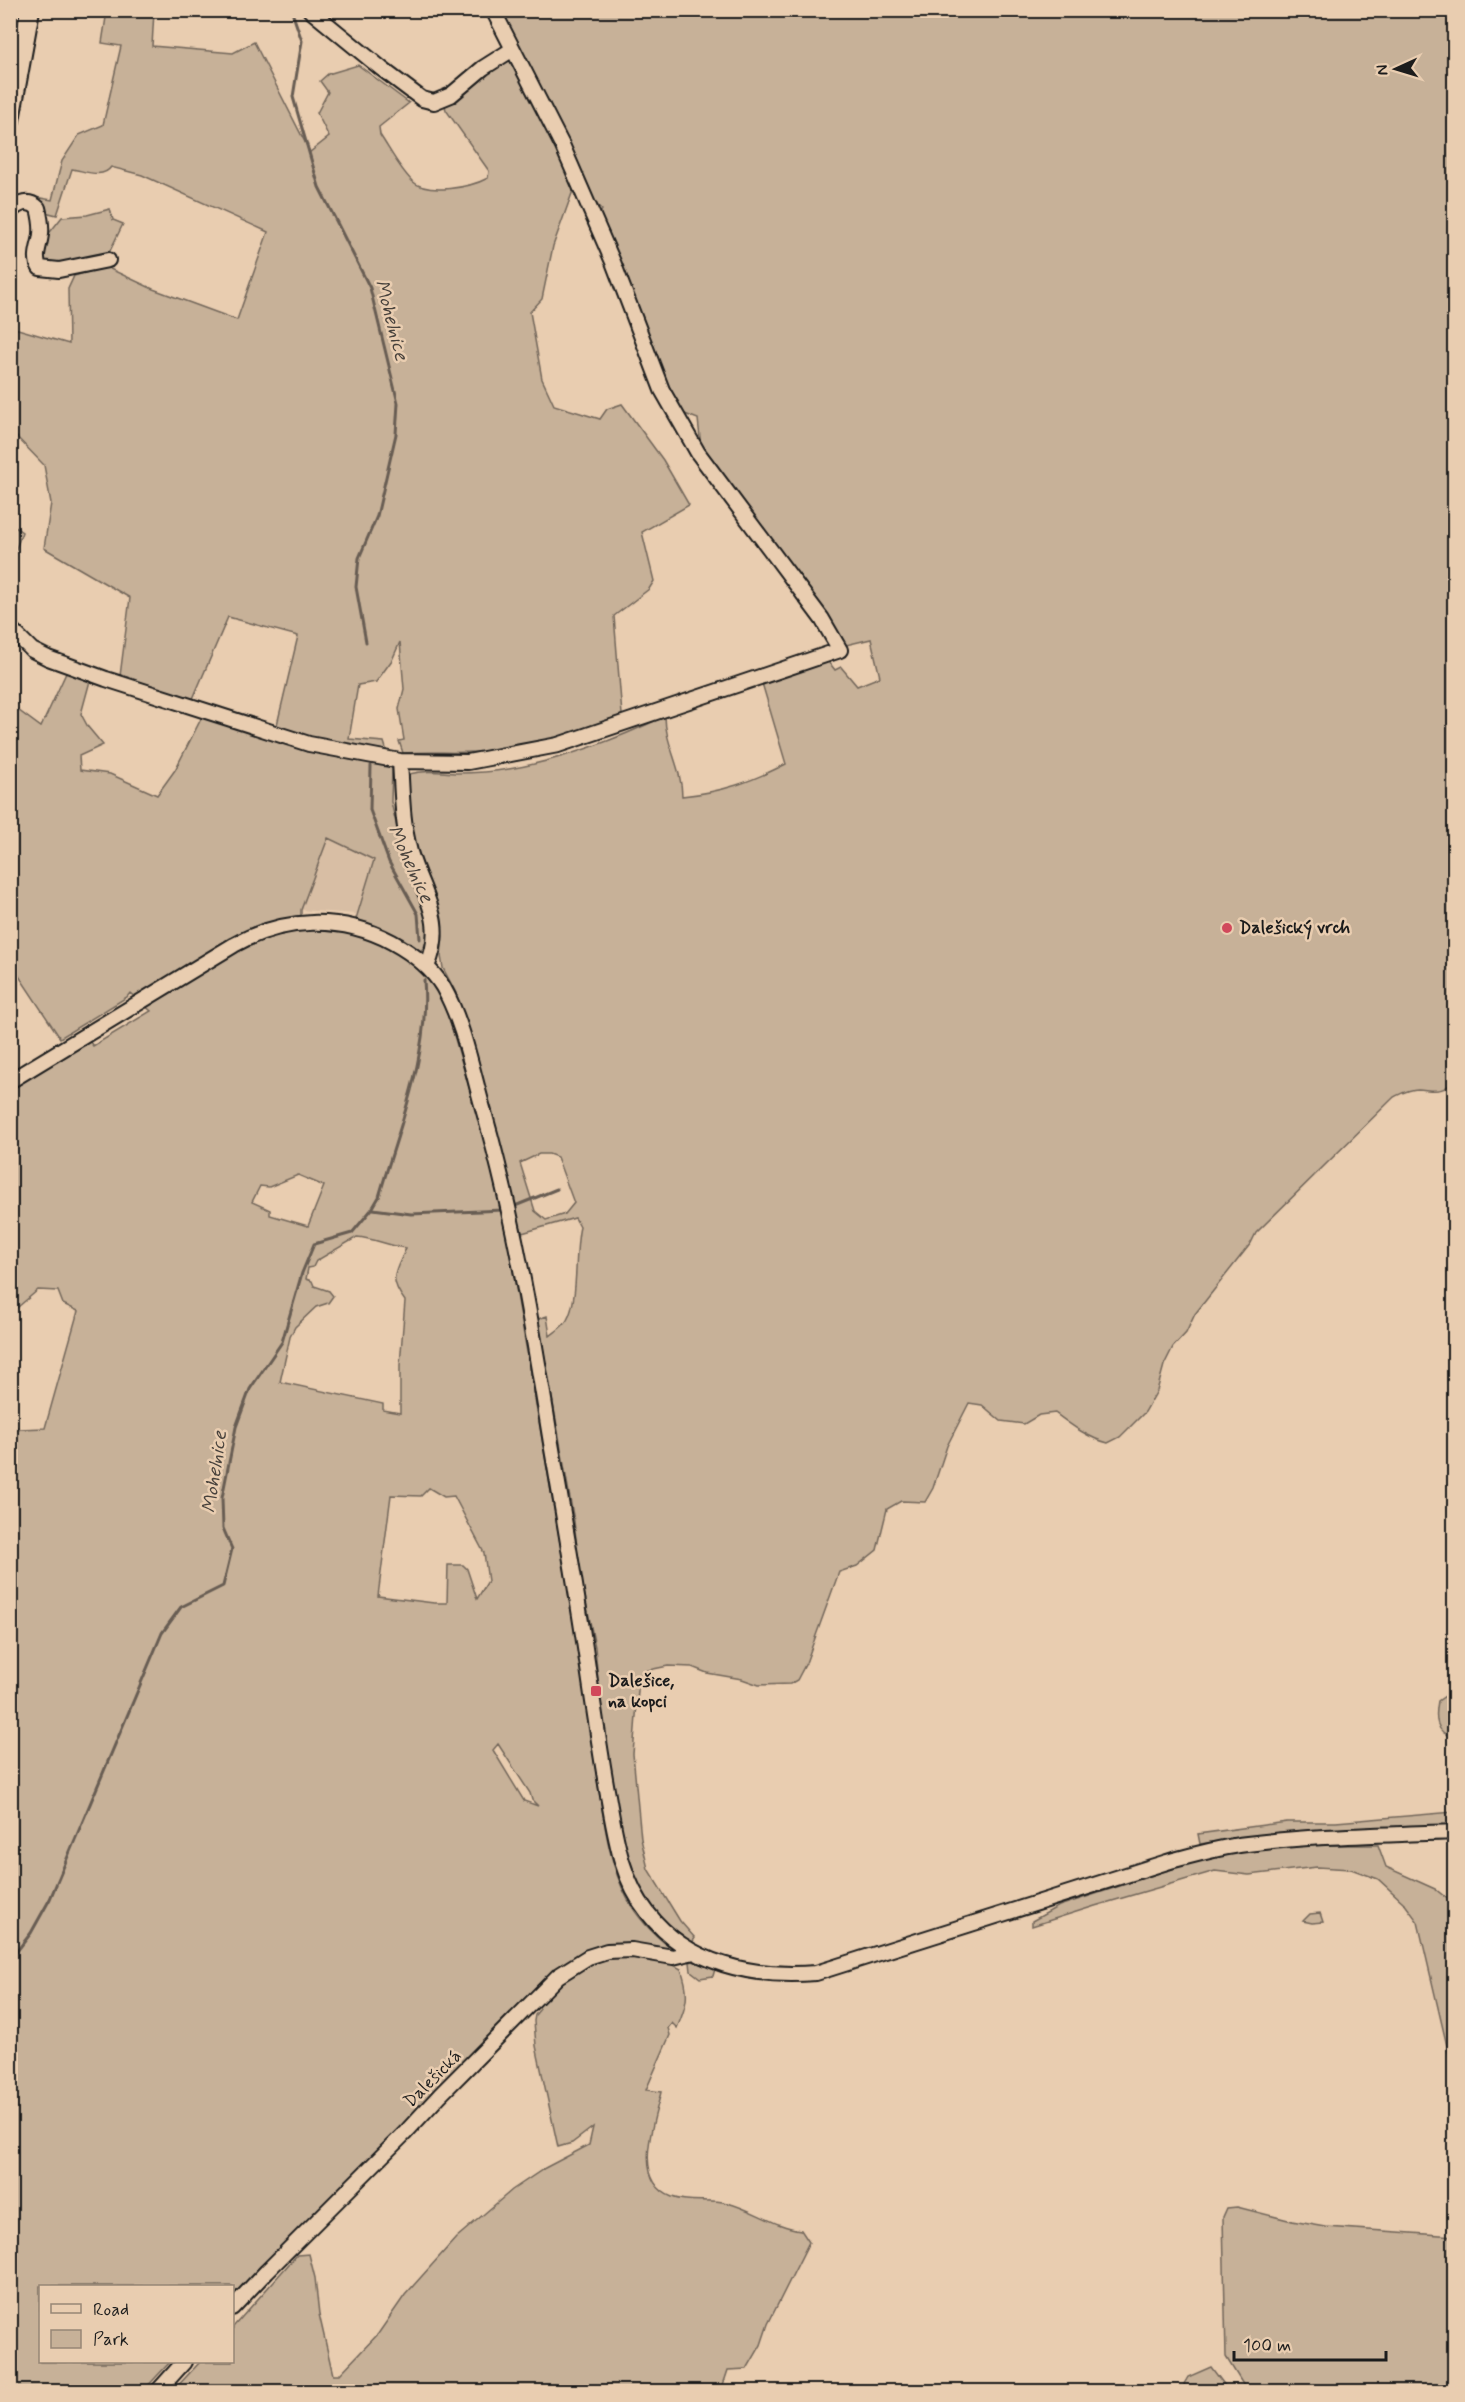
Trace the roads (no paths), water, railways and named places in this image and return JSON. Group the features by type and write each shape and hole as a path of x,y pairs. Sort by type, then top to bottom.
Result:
{"main road":[{"path":"10,120 30,10"}],"street":[{"path":"310,10 382,69 429,101 441,101 451,95 483,68 513,49"},
{"path":"10,628 32,650 106,679 309,744 400,761 468,762 558,745 840,650 822,619 698,453 662,390 614,262 568,157 493,10"},
{"path":"10,211 22,203 30,202 38,208 41,233 37,265 40,268 59,270 108,260"},
{"path":"400,761 403,812 410,852 434,917 434,950 427,967"},
{"path":"10,1081 234,945 252,935 279,927 320,922 357,927 411,953 427,967 443,987 461,1031 500,1168 529,1309 588,1666 597,1735 620,1856 632,1887 649,1915 670,1936 694,1952 731,1967 764,1974 816,1973 1211,1850 1305,1838 1455,1832"},
{"name":"Dalešická","path":"234,2306 558,1976 588,1957 607,1951 632,1950 673,1957 694,1952"},
{"path":"157,2391 182,2363"}],"waterway":[{"name":"Mohelnice","path":"293,15 302,41 293,97 319,187 370,288 398,403 396,434 377,516 359,558 356,587 366,642"},
{"name":"Mohelnice","path":"371,766 370,810 389,862 418,914 420,939"},
{"name":"Mohelnice","path":"10,1960 31,1933 50,1899 162,1633 181,1607 223,1586 232,1549 223,1528 222,1498 236,1427 250,1389 282,1342 302,1273 314,1244 352,1233 379,1197 418,1063 425,1008 424,980"},
{"path":"515,1206 557,1189"},
{"path":"373,1209 411,1214 503,1210"}],"place":[{"name":"Dalešický vrch","path":"1227,928"},
{"name":"Dalešice, na kopci","path":"596,1691"}]}
